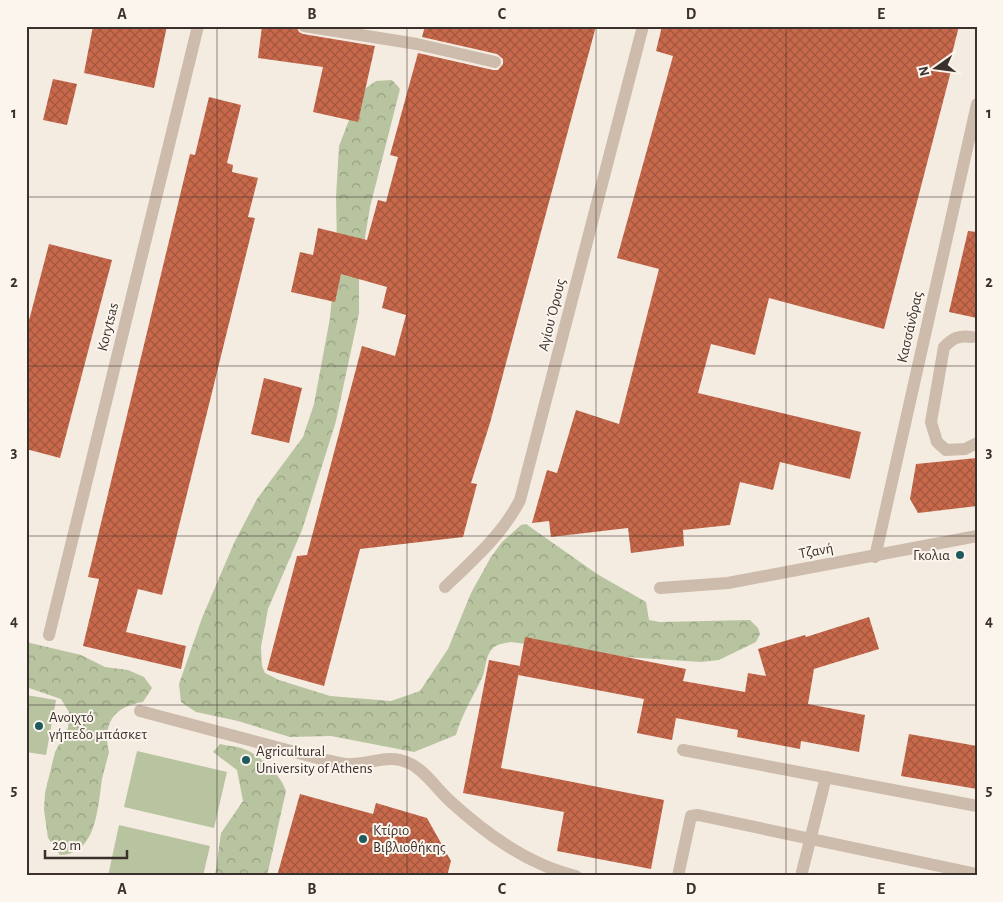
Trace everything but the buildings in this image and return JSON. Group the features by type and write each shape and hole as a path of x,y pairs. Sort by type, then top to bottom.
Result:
{"street":[{"name":"Korytsas","path":"49,635 198,26"},
{"path":"304,26 417,44 495,62"},
{"name":"Αγίου Όρους","path":"444,587 512,515 520,500 643,26"},
{"name":"Κασσάνδρας","path":"875,557 977,104"},
{"path":"972,337 962,335 952,339 944,347 931,422 936,442 946,450 965,449 977,444"},
{"name":"Τζανή","path":"660,588 728,583 875,557 977,536"},
{"path":"140,711 342,763 360,764 387,758 399,760 420,770 456,807 521,855 543,867 576,876"},
{"path":"683,750 977,806"},
{"path":"801,876 826,777"},
{"path":"678,876 691,816 977,874"}],"green space":[{"path":"392,80 400,89 370,207 359,274 359,313 336,421 302,530 268,609 261,647 262,666 265,673 279,680 330,696 391,701 420,691 448,649 471,593 491,557 502,542 521,525 526,524 597,574 646,602 649,620 660,622 750,620 758,628 760,634 756,642 719,660 701,662 626,657 511,642 499,645 488,654 482,678 464,713 456,735 414,752 331,736 290,737 238,721 196,712 181,702 179,684 202,618 234,543 257,499 303,437 314,404 330,318 337,244 336,197 339,146 360,92 376,81"},
{"path":"26,642 81,655 105,667 128,670 144,677 152,688 143,702 124,708 112,718 107,733 109,752 102,779 97,814 88,838 82,847 72,853 60,855 48,838 44,810 45,793 55,752 68,728 69,712 61,699 26,687"},
{"name":"Ανοιχτό γήπεδο μπάσκετ","path":"26,695 56,700 46,755 26,752"},
{"path":"220,744 241,748 257,756 275,772 286,791 267,876 215,876 221,833 243,801 237,770 213,752"},
{"path":"137,751 227,772 214,828 124,807"},
{"path":"119,825 210,846 203,876 108,876"}],"place":[{"name":"Γκολια","path":"960,555"},
{"name":"Ανοιχτό γήπεδο μπάσκετ","path":"39,726"},
{"name":"Agricultural University of Athens","path":"246,760"},
{"name":"Κτίριο Βιβλιοθήκης","path":"363,839"}]}
